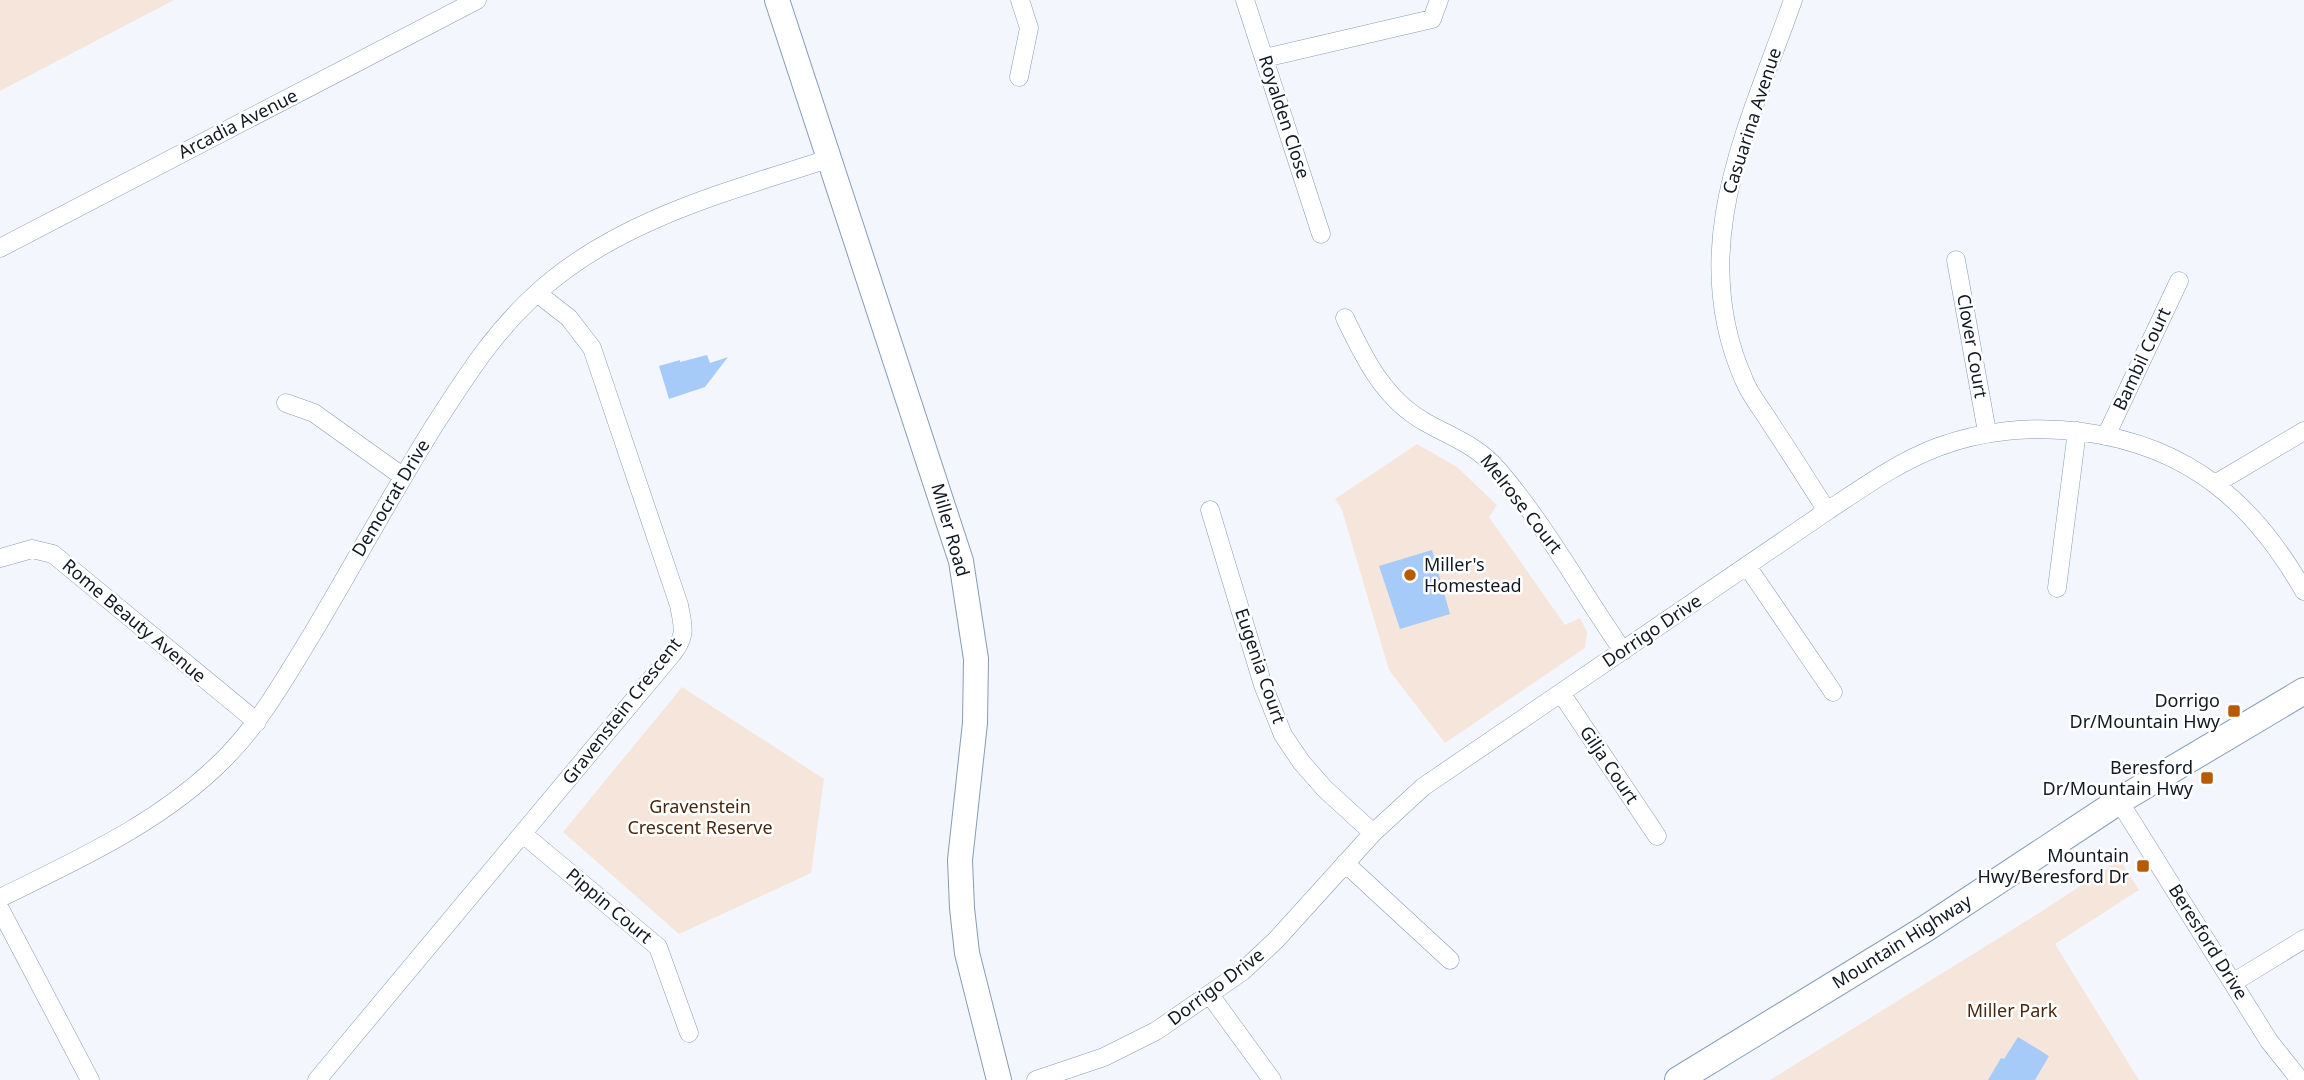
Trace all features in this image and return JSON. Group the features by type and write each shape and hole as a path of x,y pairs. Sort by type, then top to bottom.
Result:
{"main road":[{"name":"Miller Road","path":"777,0 961,561 976,659 975,723 960,860 962,908 967,953 999,1080"},
{"name":"Mountain Highway","path":"1678,1080 1925,929 2119,802 2304,691"}],"street":[{"name":"Arcadia Avenue","path":"0,248 477,0"},
{"path":"1019,77 1029,28 1020,0"},
{"name":"Royalden Close","path":"1245,0 1321,234"},
{"path":"1265,58 1432,19 1439,0"},
{"name":"Casuarina Avenue","path":"1793,0 1733,170 1724,209 1720,267 1722,299 1729,340 1744,382 1827,511"},
{"name":"Democrat Drive","path":"0,898 125,834 159,813 225,758 257,722 320,620 402,476 483,350 537,293 597,250 653,220 828,159"},
{"name":"Clover Court","path":"1956,260 1987,432"},
{"name":"Bambil Court","path":"2106,436 2179,281"},
{"name":"Gravenstein Crescent","path":"323,1078 673,653 684,631 679,605 592,348 569,318 537,293"},
{"name":"Melrose Court","path":"1345,318 1367,365 1397,402 1423,422 1480,451 1500,472 1557,550 1623,651"},
{"path":"286,403 314,413 402,476"},
{"name":"Dorrigo Drive","path":"1036,1080 1104,1057 1156,1031 1210,995 1243,971 1276,940 1373,833 1423,787 1827,511 1876,479 1936,447 1987,432 2044,428 2106,436 2164,453 2216,484 2250,516 2281,552 2304,591"},
{"path":"2057,588 2077,431"},
{"path":"2216,484 2304,432"},
{"name":"Eugenia Court","path":"1210,510 1263,685 1283,735 1302,763 1325,789 1373,833"},
{"name":"Rome Beauty Avenue","path":"0,558 32,549 53,554 257,722"},
{"path":"1747,566 1833,692"},
{"name":"Gilja Court","path":"1561,693 1657,836"},
{"name":"Beresford Drive","path":"2119,802 2269,1041 2300,1080"},
{"name":"Pippin Court","path":"523,834 658,947 689,1033"},
{"path":"1345,863 1450,960"},
{"path":"0,909 90,1080"},
{"path":"2234,982 2304,939"},
{"path":"1210,995 1272,1080"}],"green space":[{"path":"0,0 174,0 0,91"},
{"path":"1417,444 1457,467 1497,505 1489,517 1565,625 1580,618 1587,632 1585,648 1445,743 1389,670 1342,510 1335,499"},
{"name":"Gravenstein Crescent Reserve","path":"682,687 824,779 811,873 679,934 563,832"},
{"name":"Miller Park","path":"2120,860 2139,890 2055,944 2139,1080 1770,1080 2036,915"}],"building":[{"path":"707,355 710,363 728,357 705,387 669,399 659,366"},
{"name":"Miller's Homestead","path":"1432,550 1450,614 1400,629 1379,566"},
{"path":"2018,1037 2049,1056 2035,1080 1988,1080 2001,1058 2004,1059"}],"place":[{"name":"Miller's Homestead","path":"1410,575"},
{"name":"Dorrigo Dr/Mountain Hwy","path":"2234,711"},
{"name":"Beresford Dr/Mountain Hwy","path":"2207,778"},
{"name":"Mountain Hwy/Beresford Dr","path":"2143,866"}]}
